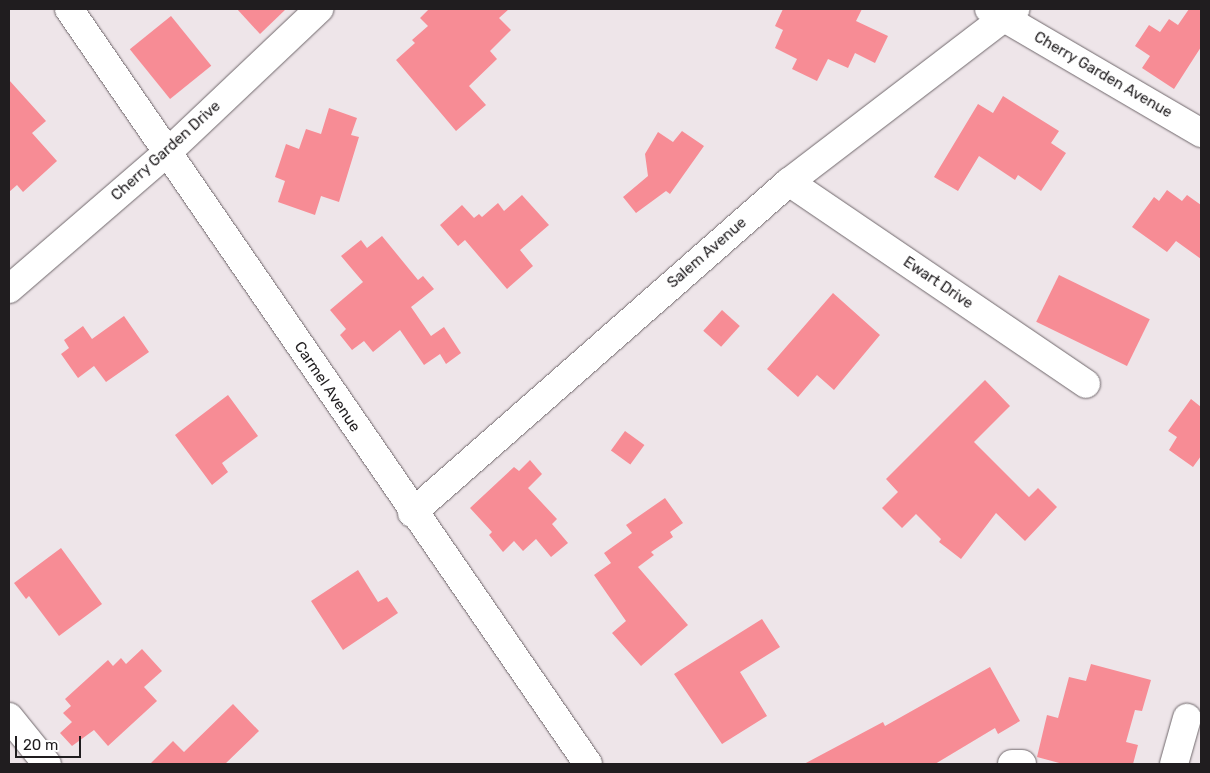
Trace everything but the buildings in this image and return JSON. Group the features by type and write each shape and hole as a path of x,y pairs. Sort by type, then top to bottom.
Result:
{"street":[{"name":"Carmel Avenue","path":"69,9 169,151 412,513 588,764"},
{"name":"Cherry Garden Drive","path":"9,289 169,151 319,9"},
{"name":"Cherry Garden Avenue","path":"1002,12 1201,133"},
{"name":"Salem Avenue","path":"412,513 789,182 1002,12"},
{"name":"Ewart Drive","path":"789,182 1086,384"},
{"path":"9,717 47,764"},
{"path":"1174,764 1187,718"},
{"path":"1012,764 1022,764"}]}
